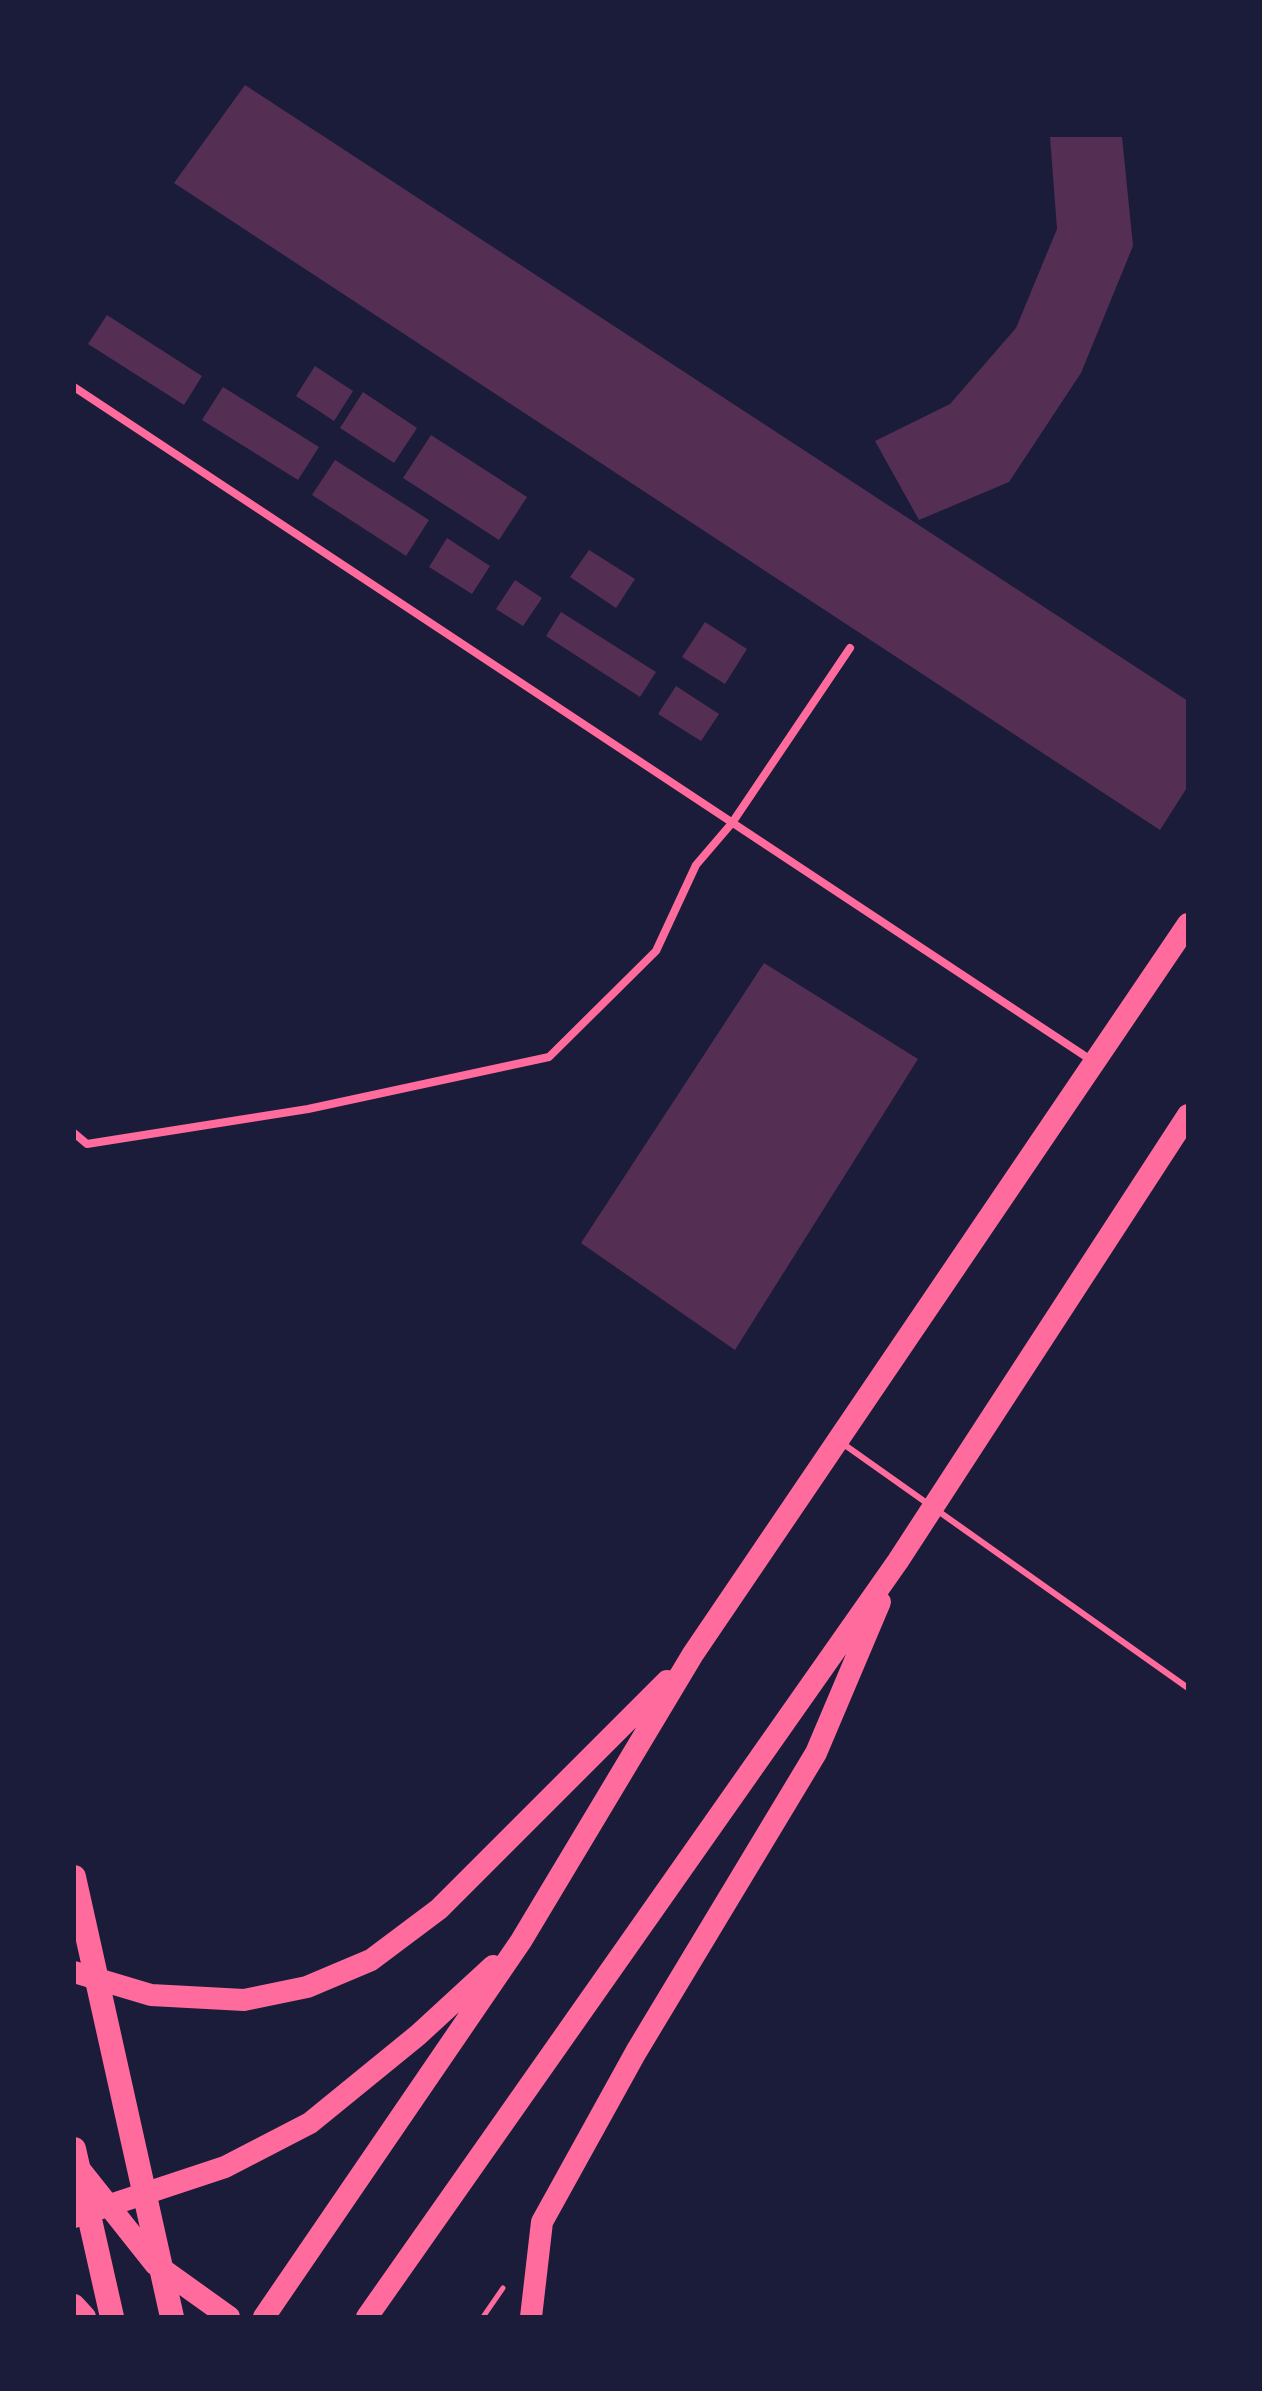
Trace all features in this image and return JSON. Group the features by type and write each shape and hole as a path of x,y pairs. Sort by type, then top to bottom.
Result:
{"highway":[{"path":"264,2317 521,1941 693,1654 1188,924"},
{"path":"367,2317 898,1561 1188,1115"},
{"path":"531,2317 542,2222 636,2052 816,1753 898,1561"},
{"path":"74,1972 151,1995 244,2000 307,1987 371,1960 439,1909 693,1654"},
{"path":"74,1877 172,2317"},
{"path":"74,2217 225,2167 310,2123 418,2035 521,1941"},
{"path":"74,2149 112,2317"},
{"path":"74,2163 155,2264 229,2317"},
{"path":"74,2305 85,2317"}],"street":[{"path":"74,387 1095,1063"},
{"path":"74,1133 87,1144 292,1111 549,1057 656,951 696,865 732,823 850,648"}],"lane":[{"path":"839,1440 1188,1688"}],"building":[{"path":"245,85 1188,701 1188,786 1160,830 174,183"},
{"path":"1050,137 1122,137 1133,246 1081,373 1009,482 919,520 875,441 950,404 1016,328 1057,229"},
{"path":"107,315 202,376 184,405 88,344"},
{"path":"315,366 353,391 334,421 296,396"},
{"path":"223,387 319,447 298,480 202,420"},
{"path":"363,392 417,428 394,463 340,428"},
{"path":"431,435 527,497 499,540 403,478"},
{"path":"335,460 429,520 406,556 312,495"},
{"path":"447,538 490,566 472,594 429,567"},
{"path":"589,550 635,579 616,608 570,577"},
{"path":"515,580 542,598 523,626 496,609"},
{"path":"561,612 656,672 640,697 546,636"},
{"path":"705,622 747,649 725,684 682,657"},
{"path":"676,686 719,714 701,741 658,714"},
{"path":"764,963 918,1059 735,1350 581,1243"}]}
